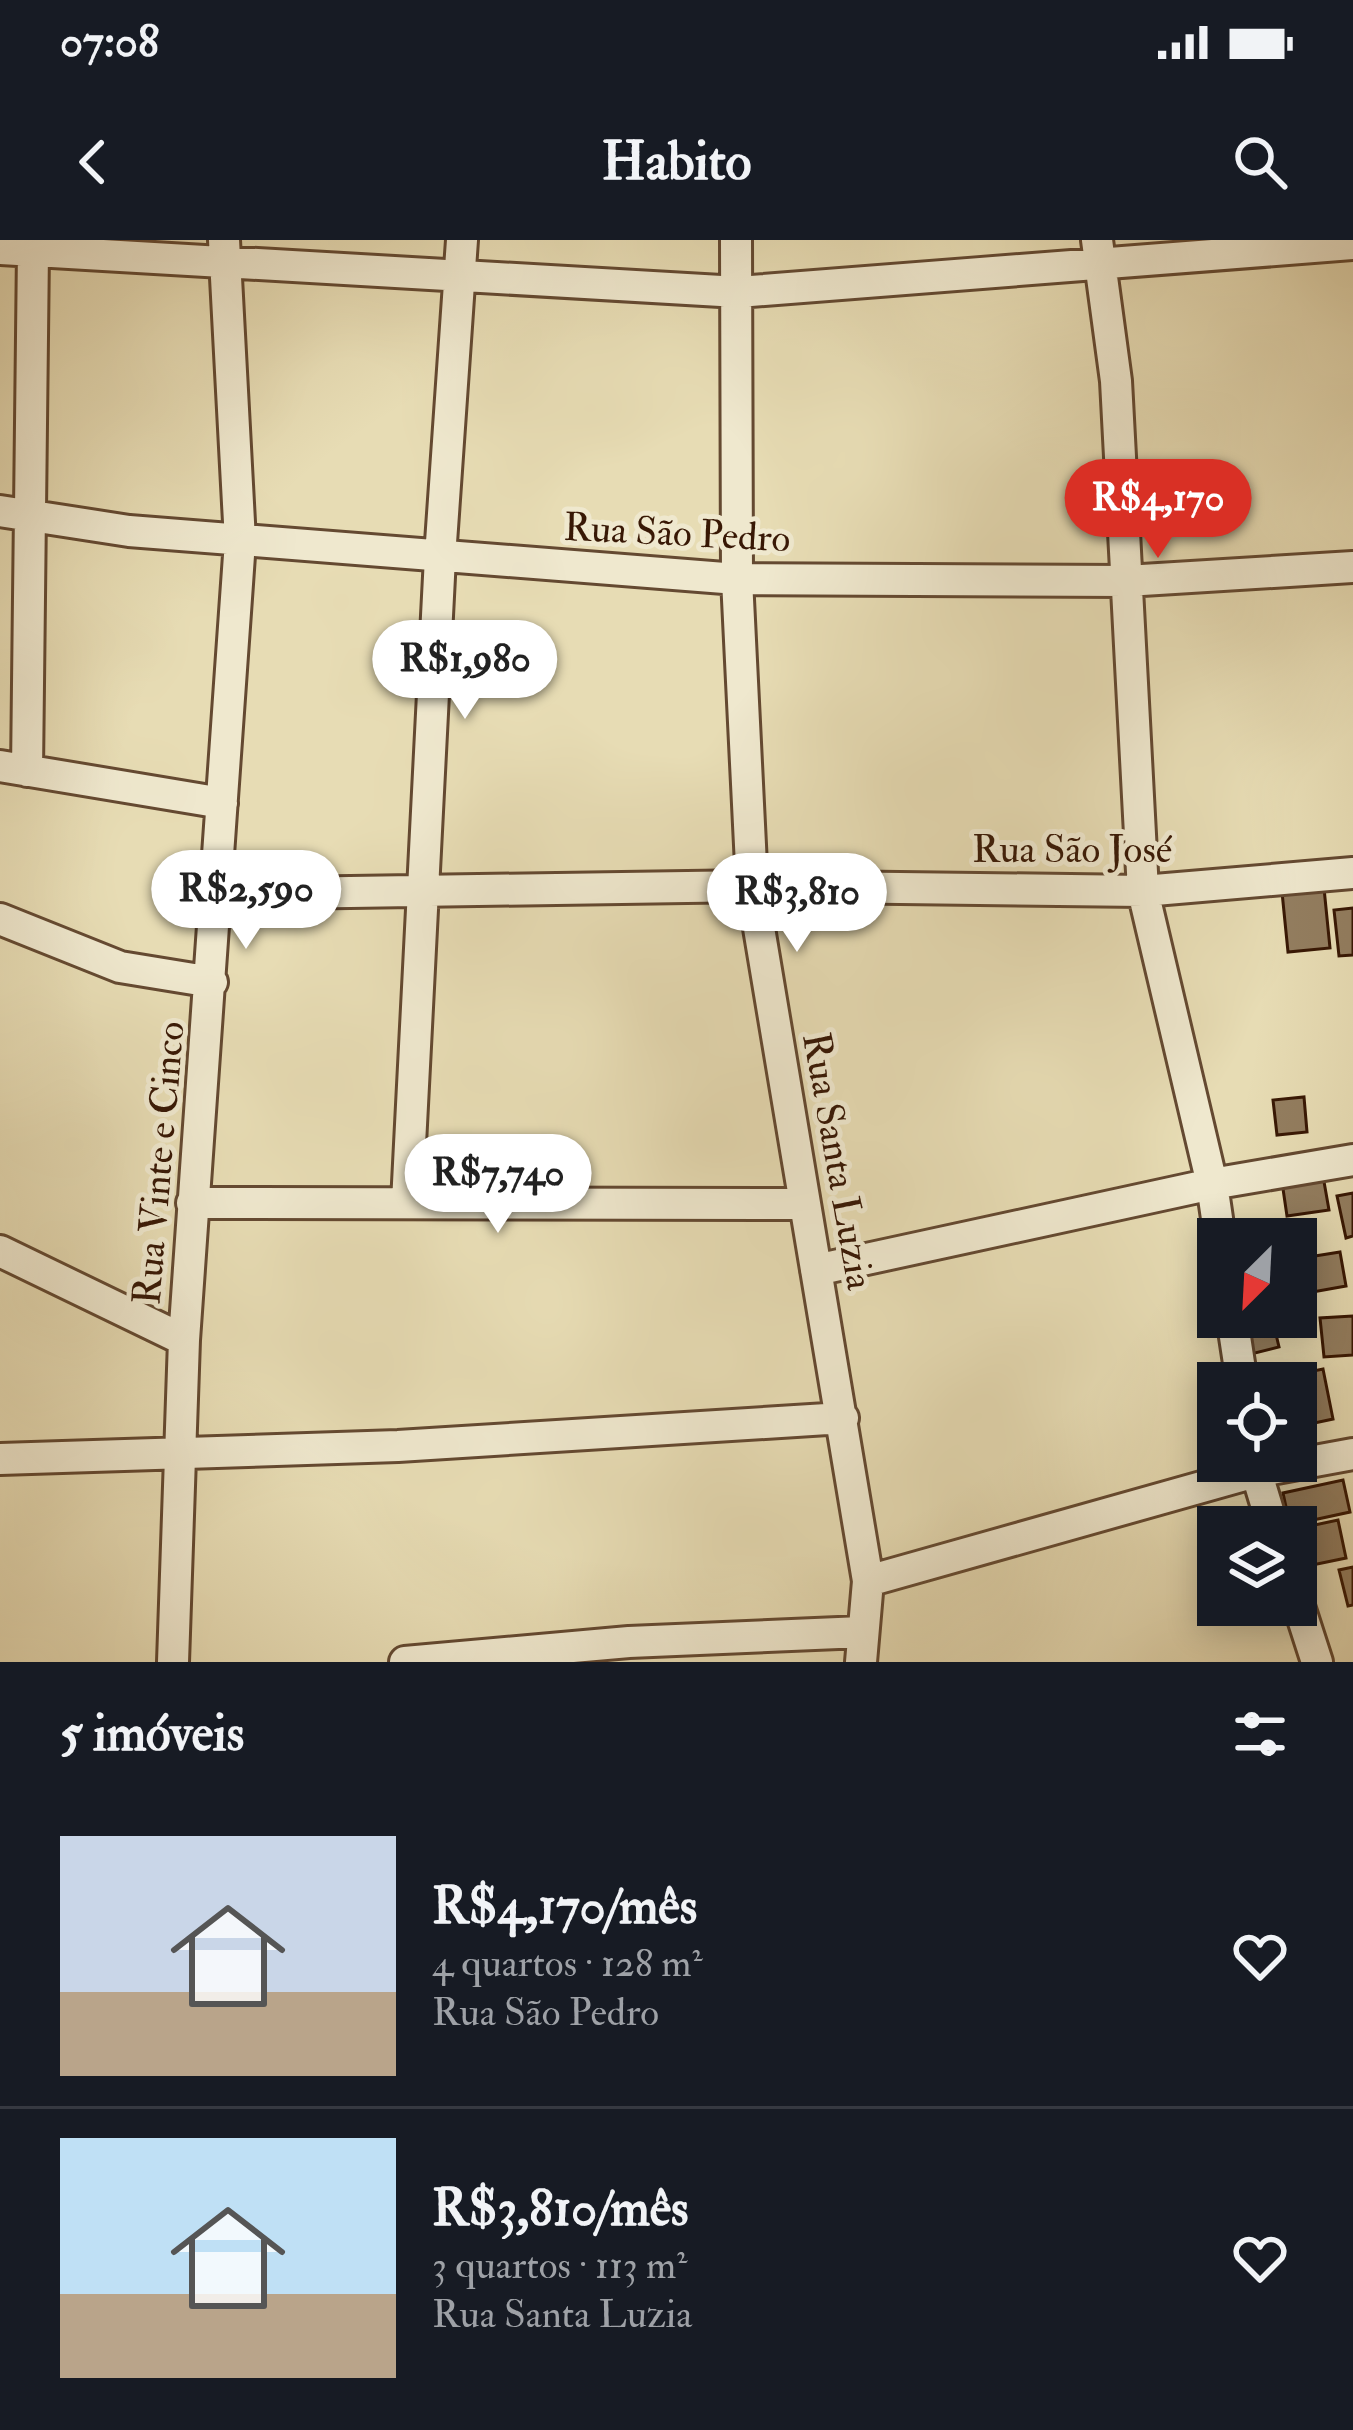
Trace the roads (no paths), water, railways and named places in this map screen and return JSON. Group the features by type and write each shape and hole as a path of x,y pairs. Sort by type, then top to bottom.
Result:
{"street":[{"path":"407,1202 440,557 462,240"},
{"name":"Rua Santa Luzia","path":"736,240 737,579 752,886 868,1581 862,1647"},
{"path":"0,249 224,251 737,292 1100,252 1353,244"},
{"path":"33,250 15,514 14,769 222,803"},
{"name":"Rua Vinte e Cinco","path":"173,1662 192,1203 212,982 214,893 240,541 224,251"},
{"path":"1100,252 1116,381 1143,891 1217,1218"},
{"name":"Rua São Pedro","path":"15,514 240,541 737,579 1126,581 1353,567"},
{"name":"Rua São José","path":"214,893 752,886 1143,891 1353,874"},
{"path":"0,919 120,968 212,982"},
{"path":"816,1270 1212,1184 1353,1160"},
{"path":"192,1203 804,1204"},
{"path":"0,1251 184,1340"},
{"path":"0,1459 178,1456 843,1418"},
{"path":"1317,1459 1353,1454"},
{"path":"868,1581 1203,1482"},
{"path":"1306,1626 1318,1662"},
{"path":"406,1662 628,1642 862,1647"}]}
